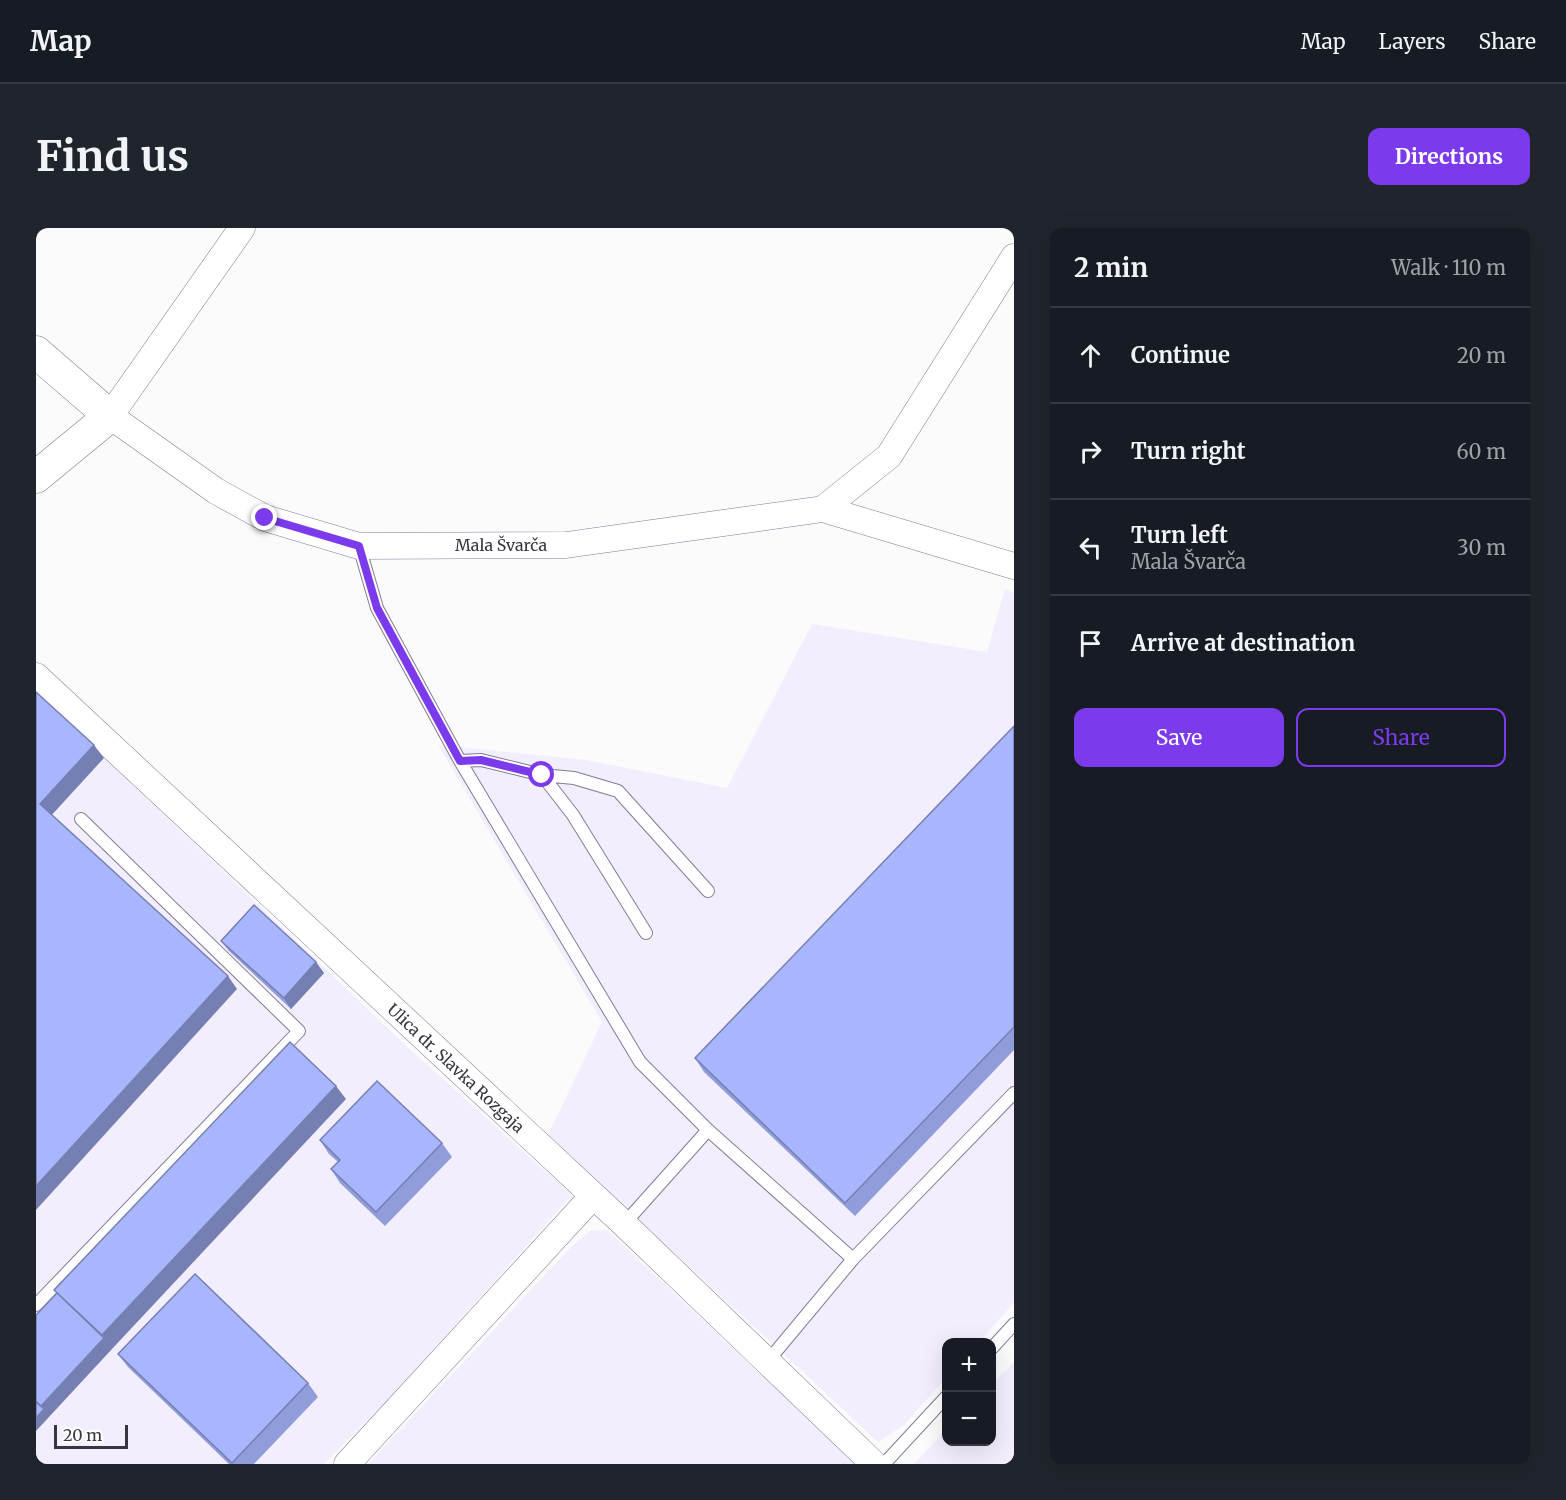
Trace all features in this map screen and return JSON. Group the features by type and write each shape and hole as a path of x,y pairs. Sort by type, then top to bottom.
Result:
{"street":[{"path":"36,477 111,416 242,228"},
{"path":"823,509 889,456 1014,257"},
{"name":"Mala Švarča","path":"36,352 111,416 216,491 265,518 359,546 566,545 823,509 1014,566"},
{"name":"Ulica dr. Slavka Rozgaja","path":"36,676 624,1224 874,1464"},
{"path":"347,1464 593,1196"}],"lane":[{"path":"359,546 377,608 460,761 640,1062 708,1131 853,1259"},
{"path":"460,761 481,760 542,775 574,778 618,791 708,891"},
{"path":"542,775 573,815 646,933"},
{"path":"36,1305 299,1031 81,819"},
{"path":"768,1361 853,1259 1014,1094"},
{"path":"624,1224 708,1131"},
{"path":"996,1344 1014,1324"},
{"path":"884,1464 942,1400"}],"shaded area":[{"path":"1005,589 1014,593 1014,1303 983,1338 942,1338 942,1382 904,1425 878,1442 548,1135 602,1022 438,745 586,760 727,788 812,624 987,652"},
{"path":"36,693 412,1051 572,1195 389,1398 324,1464 36,1464"},
{"path":"607,1230 855,1464 368,1464 570,1248 590,1231"},
{"path":"1014,1362 1014,1464 914,1464 942,1434 942,1446 996,1446 996,1380"}],"building":[{"path":"36,692 94,745 40,804 228,976 36,1186"},
{"path":"1014,726 1014,1027 845,1203 695,1058"},
{"path":"254,905 316,962 284,998 221,941"},
{"path":"290,1042 336,1086 102,1335 54,1290"},
{"path":"377,1081 442,1143 376,1212 331,1169 340,1160 320,1140"},
{"path":"195,1274 308,1383 232,1463 118,1354"},
{"path":"57,1293 104,1338 41,1406 36,1401 36,1315"},
{"path":"36,1402 44,1409 36,1418"}],"route":[{"path":"265,518 359,546 377,608 460,761 481,760 542,775"}]}
